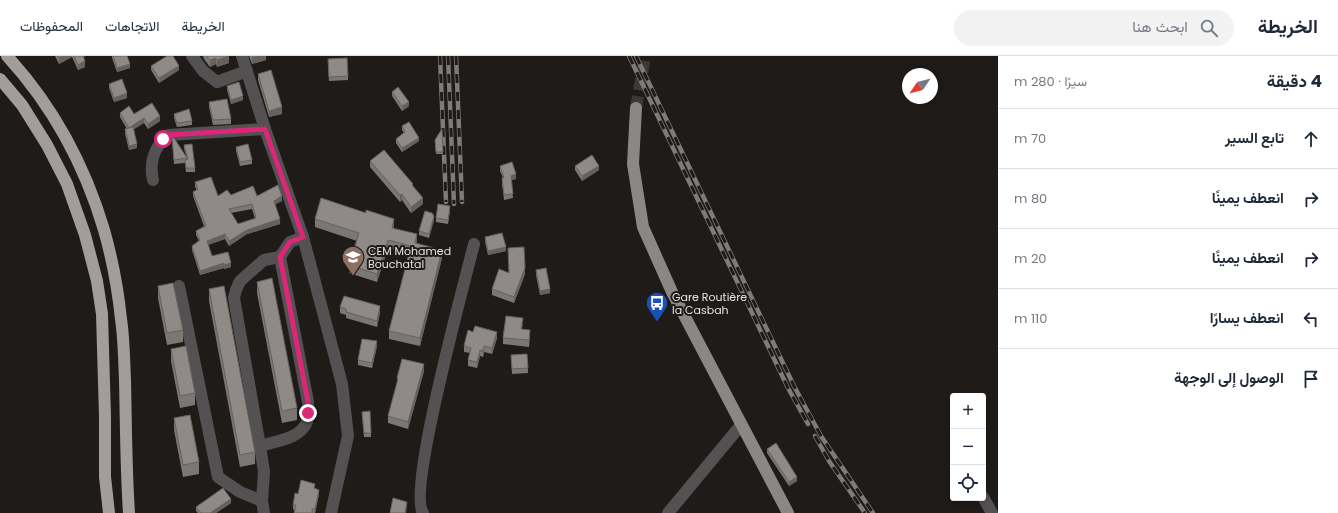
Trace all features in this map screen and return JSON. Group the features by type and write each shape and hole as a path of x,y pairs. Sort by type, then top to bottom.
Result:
{"highway":[{"path":"8,56 39,95 64,135 84,178 104,230 122,320 129,513"},
{"path":"0,79 22,105 35,125 67,184 85,235 97,281 102,314 105,477 109,513"}],"main road":[{"path":"636,108 633,164 643,227 672,292 788,513"}],"street":[{"path":"192,56 203,71 217,82 247,71"},
{"path":"242,56 265,129 303,237 342,384 348,436 331,513"},
{"path":"153,180 151,169 154,155 168,135 265,129"},
{"path":"260,446 295,435 307,422 308,402 280,257 290,242 303,237"},
{"path":"423,513 421,510 420,500 422,476 434,403 474,244"},
{"path":"263,507 264,472 234,298 240,282 264,260 280,257"},
{"path":"179,286 218,477 263,507"},
{"path":"668,513 742,425"},
{"path":"986,500 994,512"}],"building":[{"path":"74,56 83,56 85,61 78,65"},
{"path":"113,56 127,56 130,64 117,68"},
{"path":"167,56 173,56 179,66 159,78 151,66"},
{"path":"206,56 229,56 217,60 216,58 210,60"},
{"path":"347,58 348,76 329,77 328,59"},
{"path":"271,70 282,107 269,111 258,74"},
{"path":"122,79 127,93 114,98 109,84"},
{"path":"239,82 243,96 231,100 227,86"},
{"path":"398,87 409,102 402,106 392,92"},
{"path":"227,99 231,119 213,120 209,102"},
{"path":"152,103 160,116 148,124 144,118 129,128 120,113 129,106 134,114"},
{"path":"189,109 192,121 177,123 174,114"},
{"path":"409,122 419,138 402,148 396,139 405,132 402,126"},
{"path":"133,127 137,144 129,146 125,129"},
{"path":"442,129 443,152 436,152 435,140"},
{"path":"172,138 174,138 187,158 174,160"},
{"path":"192,144 195,168 186,168 185,160 188,159 184,145"},
{"path":"248,144 252,160 240,162 236,147"},
{"path":"384,150 423,198 411,207 402,194 400,195 370,161"},
{"path":"592,155 599,166 582,176 575,166"},
{"path":"512,162 516,174 511,176 513,194 504,195 502,178 504,178 500,166"},
{"path":"211,177 218,196 227,190 231,195 253,186 257,196 278,185 282,196 274,201 280,219 247,230 229,241 225,234 207,241 212,256 228,252 231,263 224,265 224,263 200,271 192,246 200,240 196,231 206,226 193,192 198,189 195,182","holes":["252,204 256,218 238,224 229,209"]},
{"path":"321,198 366,213 366,210 394,219 392,228 417,234 415,243 442,250 420,338 389,331 411,246 388,240 377,274 349,265 359,233 315,219"},
{"path":"438,204 450,206 448,220 436,218"},
{"path":"425,211 432,213 434,216 429,234 419,231"},
{"path":"502,233 506,247 488,251 485,237"},
{"path":"524,247 525,268 514,297 492,289 499,269 509,273 508,248"},
{"path":"546,268 550,289 540,291 536,270"},
{"path":"272,278 297,408 282,411 257,282"},
{"path":"173,283 183,330 167,333 158,286"},
{"path":"224,286 255,452 240,455 209,289"},
{"path":"344,296 380,306 377,321 346,312 346,309 340,307"},
{"path":"506,316 523,318 521,329 530,330 529,340 503,338"},
{"path":"475,326 497,332 492,348 484,346 483,351 480,350 477,362 468,360 471,348 464,346 468,330 473,332"},
{"path":"362,339 377,341 372,363 358,360"},
{"path":"186,346 195,393 180,396 171,349"},
{"path":"527,354 528,368 512,369 511,355"},
{"path":"402,359 424,364 408,422 388,416"},
{"path":"370,411 371,433 364,433 362,412"},
{"path":"190,415 199,462 183,465 174,418"},
{"path":"776,443 797,477 789,482 767,449"},
{"path":"301,480 315,484 314,488 319,490 315,509 312,509 312,513 294,513 296,505 293,505 295,493 298,494"},
{"path":"223,488 231,499 210,513 201,513 196,507"},
{"path":"393,498 407,502 405,513 390,513"}],"tunnel":[{"path":"636,108 645,56"}],"railway":[{"path":"440,56 446,202"},
{"path":"448,56 454,204"},
{"path":"456,56 462,202"},
{"path":"629,56 788,388 808,424"},
{"path":"636,56 794,386 821,436 873,513"},
{"path":"815,436 829,461 865,513"}],"place":[{"name":"CEM Mohamed Bouchatal","path":"353,276"},
{"name":"Gare Routière la Casbah","path":"657,322"}],"route":[{"path":"163,139 168,135 265,129 303,237 290,242 280,257 308,402 308,413"}]}
